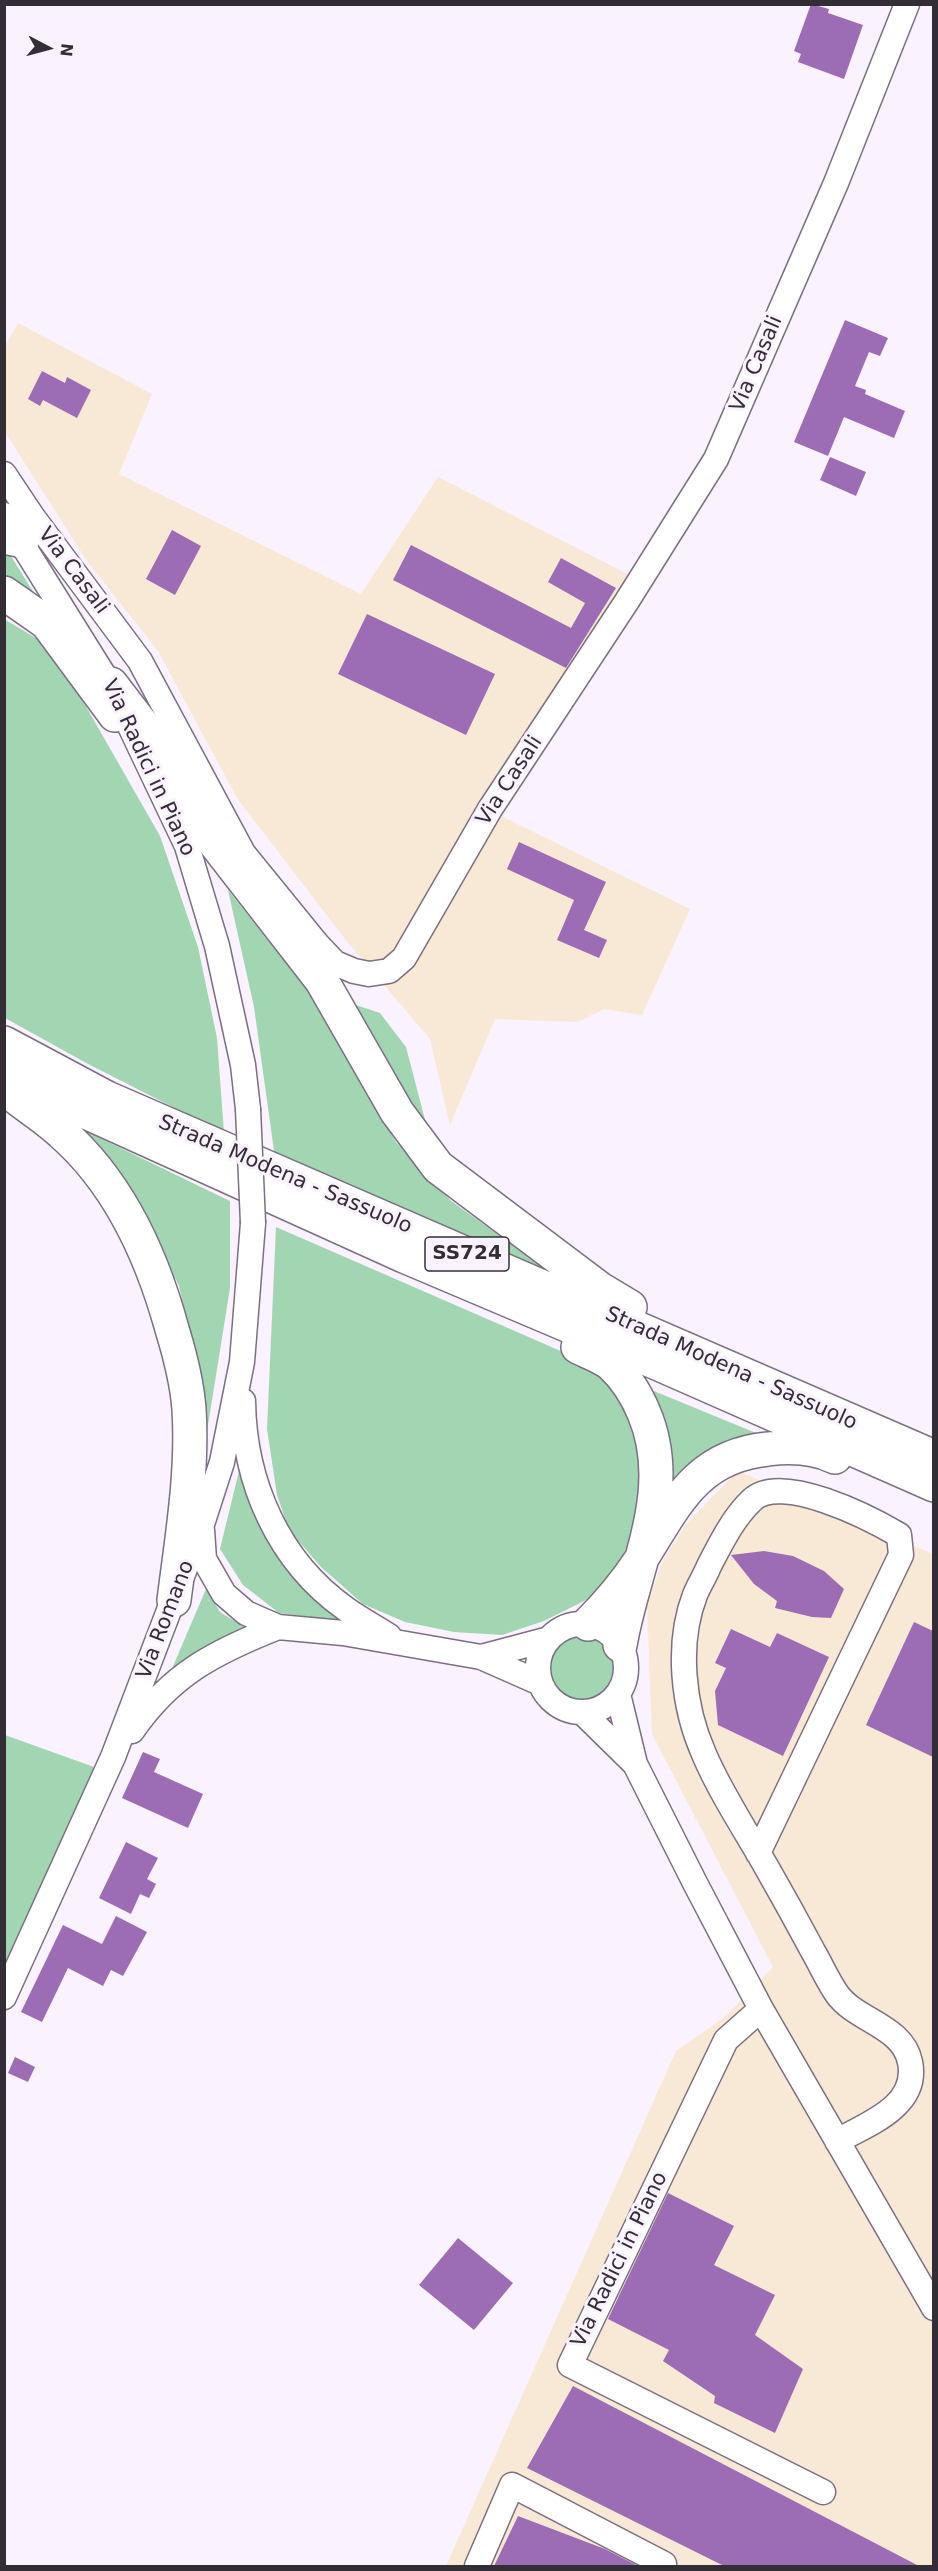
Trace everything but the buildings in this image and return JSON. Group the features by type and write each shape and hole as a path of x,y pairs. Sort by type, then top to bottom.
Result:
{"highway":[{"path":"4,593 47,623 144,756"},
{"path":"111,684 160,748 211,838 322,981 397,1112 438,1167 600,1289 747,1378"},
{"name":"Strada Modena - Sassuolo","path":"4,1043 107,1098 933,1457"},
{"name":"Strada Modena - Sassuolo","path":"4,1075 404,1256 659,1364 933,1485"},
{"path":"4,1088 63,1133 102,1177 135,1227 161,1287 180,1354 189,1408 189,1461 174,1600"},
{"path":"404,1256 610,1364 637,1396 652,1431 658,1468 655,1506 620,1645"},
{"path":"588,1624 613,1599 640,1560 678,1497 699,1475 728,1459 757,1450 787,1447 821,1450 933,1498"}],"street":[{"name":"Via Casali","path":"4,474 32,516 140,661 243,853 335,963 369,974 389,970 404,958 490,809 627,601 716,459 836,183 907,4"},
{"name":"Via Radici in Piano","path":"10,531 111,684 187,846 217,946 243,1065 248,1109 253,1223"},
{"name":"Via Romano","path":"4,1997 113,1757 174,1600 222,1462 242,1362 252,1264 253,1223"},
{"path":"242,1362 243,1421 251,1467 266,1511 284,1547 313,1581 345,1608 396,1641"},
{"path":"759,1853 901,1555 899,1535 821,1498 799,1491 768,1493 754,1497 742,1511 719,1546 694,1596 684,1637 683,1667 687,1694 703,1753 838,1995 860,2014 892,2035 902,2045 910,2064 908,2090 901,2101 883,2115 837,2140"},
{"path":"202,1524 204,1559 224,1594 246,1613 278,1627 396,1641 481,1657 540,1683"},
{"path":"573,1624 588,1624 601,1628 620,1645 626,1670 624,1682 618,1694 608,1704 595,1710 582,1712 568,1710 547,1695 540,1683 538,1660 549,1639 560,1630 573,1624"},
{"path":"113,1757 146,1711 175,1681 211,1657 242,1641 278,1627"},
{"path":"481,1657 549,1639"},
{"path":"618,1694 635,1764 760,2009 933,2308"},
{"path":"582,1712 635,1764"},
{"name":"Via Radici in Piano","path":"760,2009 726,2040 570,2365 823,2492"},
{"path":"477,2566 512,2485 665,2566"}],"shaded area":[{"path":"18,323 152,394 119,474 361,594 438,477 647,584 499,815 690,909 642,1015 604,1009 577,1022 495,1019 450,1125 430,1039 345,939 237,798 158,651 87,561 5,432 5,346"},
{"path":"738,1471 933,1554 933,2566 446,2566 676,2051 726,2016 773,1967 652,1734 647,1604 663,1560 686,1524"}],"green space":[{"path":"4,552 9,553 44,609 5,587"},
{"path":"4,619 36,638 76,689 160,836 198,947 217,1038 224,1133 88,1064 5,1018"},
{"path":"228,890 312,996 396,1142 450,1200 563,1282 275,1158 254,1007"},
{"path":"347,1002 380,1013 406,1047 429,1135"},
{"path":"77,1127 230,1201 230,1288 204,1450 198,1373 179,1286 143,1212"},
{"path":"276,1227 586,1362 622,1401 643,1452 643,1518 621,1567 588,1599 544,1621 502,1635 454,1632 405,1622 363,1604 321,1567 289,1530 277,1495 267,1429"},
{"path":"649,1389 773,1440 672,1496"},
{"path":"239,1471 262,1532 298,1583 341,1621 279,1613 243,1585 220,1549"},
{"path":"206,1589 220,1612 246,1628 201,1649 171,1671"},
{"path":"581,1633 594,1636 606,1643 613,1655 616,1668 613,1681 606,1693 594,1700 581,1703 568,1700 556,1693 549,1681 546,1668 549,1655 556,1643 568,1636"},
{"path":"5,1735 94,1767 5,1967"}]}
